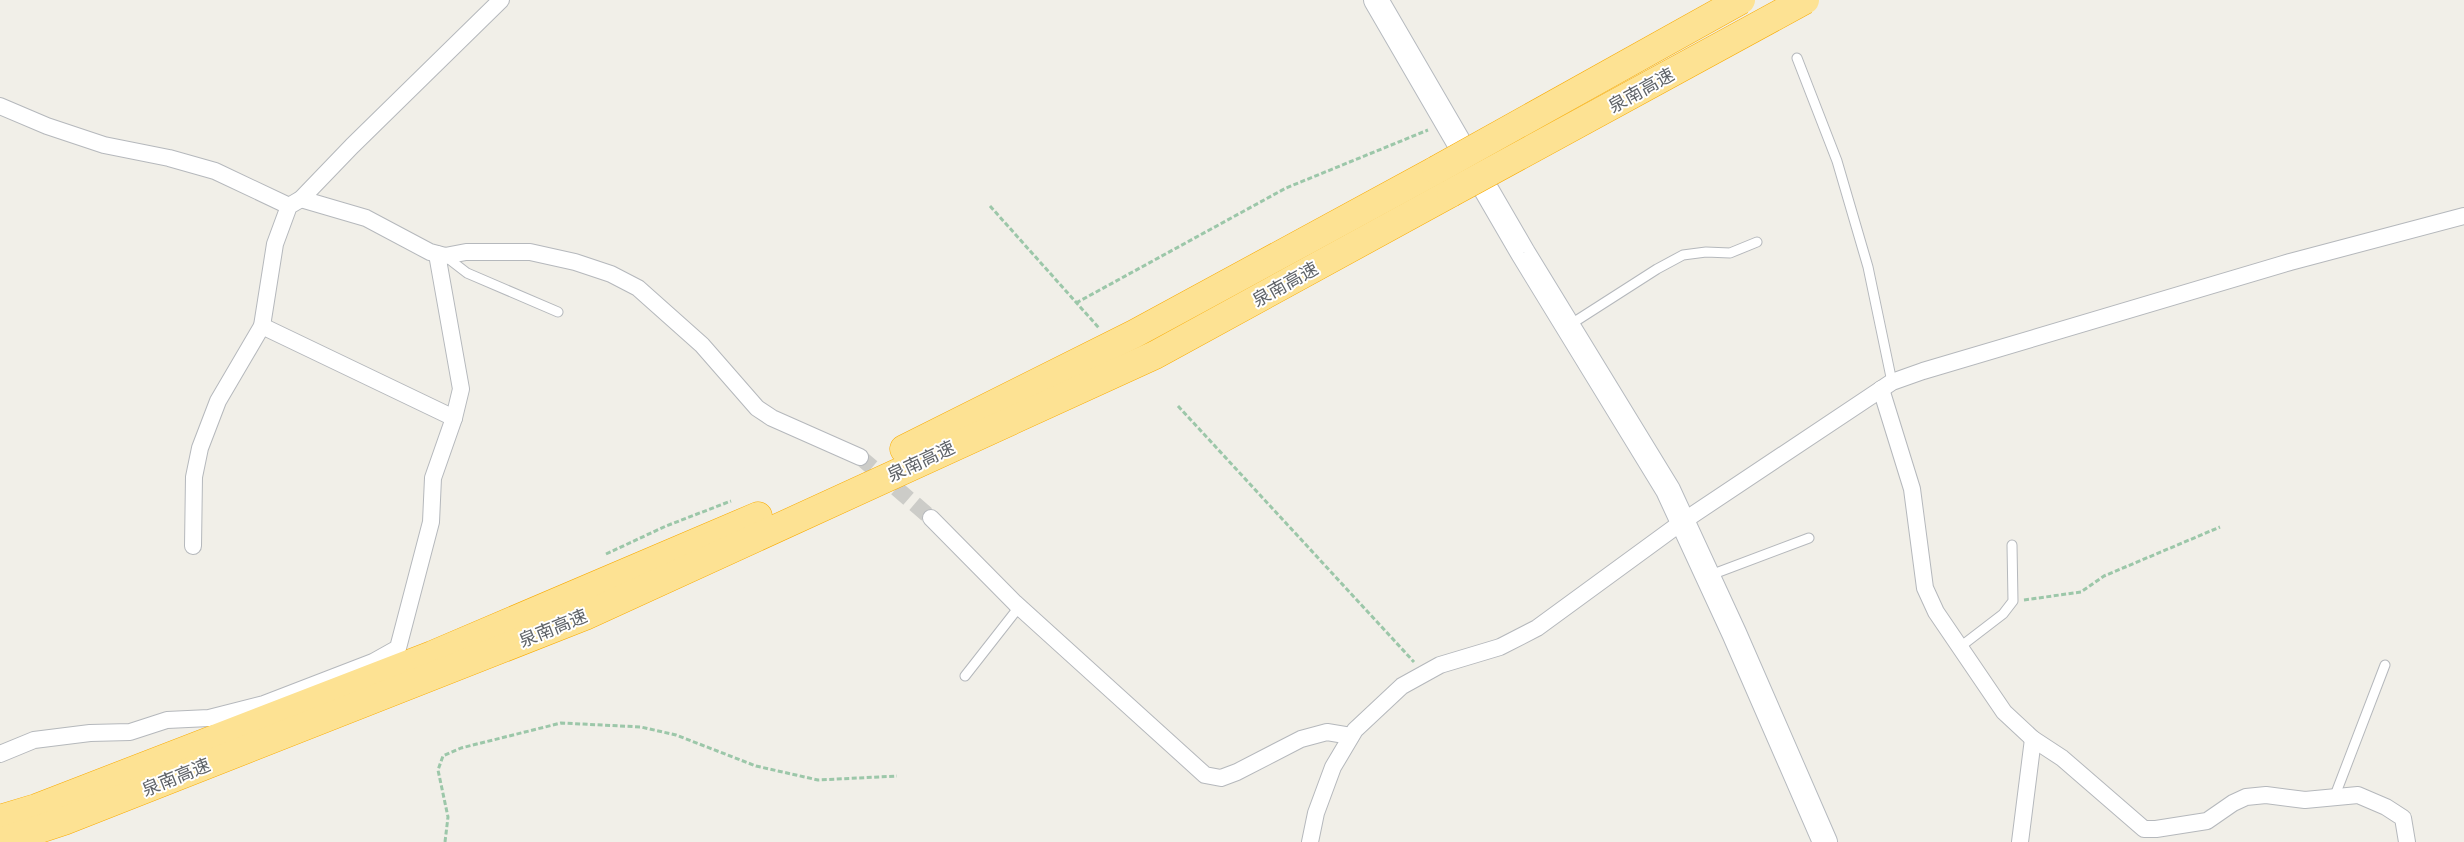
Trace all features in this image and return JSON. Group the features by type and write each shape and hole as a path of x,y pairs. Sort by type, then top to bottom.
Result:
{"highway":[{"name":"泉南高速","path":"0,820 36,808 432,655 841,481 1134,334 1436,170 1742,0"},
{"name":"泉南高速","path":"0,842 64,821 585,616 1155,355 1805,0"}],"street":[{"path":"192,546 194,477 200,448 218,401 262,326 276,244 295,203 500,0"},
{"path":"1376,0 1568,326 1668,490 1825,842"},
{"path":"0,106 46,126 104,145 169,158 215,171 295,203 366,218 441,255 466,252 530,252 575,262 611,274 638,288 702,345 757,408 772,418 860,457"},
{"path":"1310,842 1316,813 1333,767 1352,736 1402,686 1440,665 1500,647 1537,628 1682,522 1887,386 1923,371 2290,262 2464,216"},
{"path":"0,754 34,740 90,733 130,732 167,720 209,718 264,704 373,662 398,648 431,522 434,478 454,418 461,389 441,255"},
{"path":"262,326 454,418"},
{"path":"1887,386 1912,488 1925,588 1936,612 2004,712 2033,739 2062,758 2144,828 2156,829 2207,821 2233,803 2266,794 2305,800 2358,795 2386,807 2403,818 2408,842"},
{"path":"931,518 1019,607 1204,775 1221,778 1237,772 1301,739 1327,732 1352,736"},
{"path":"2020,842 2033,739"}],"lane":[{"path":"1797,58 1837,161 1868,267 1887,386"},
{"path":"1568,326 1657,269 1683,256 1706,252 1730,253 1757,242"},
{"path":"441,255 466,273 558,312"},
{"path":"1708,576 1809,538"},
{"path":"1960,647 2003,614 2013,602 2012,545"},
{"path":"965,676 1019,607"},
{"path":"2334,798 2384,665"}],"path":[{"path":"1076,303 1286,188 1447,122"},
{"path":"990,206 1105,334"},
{"path":"1178,406 1425,673"},
{"path":"2013,602 2081,592 2104,576 2220,527"},
{"path":"445,842 448,817 438,770 443,756 461,748 561,722 641,728 669,733 756,766 818,780 897,776"}],"tunnel":[{"path":"860,457 931,518"}]}
